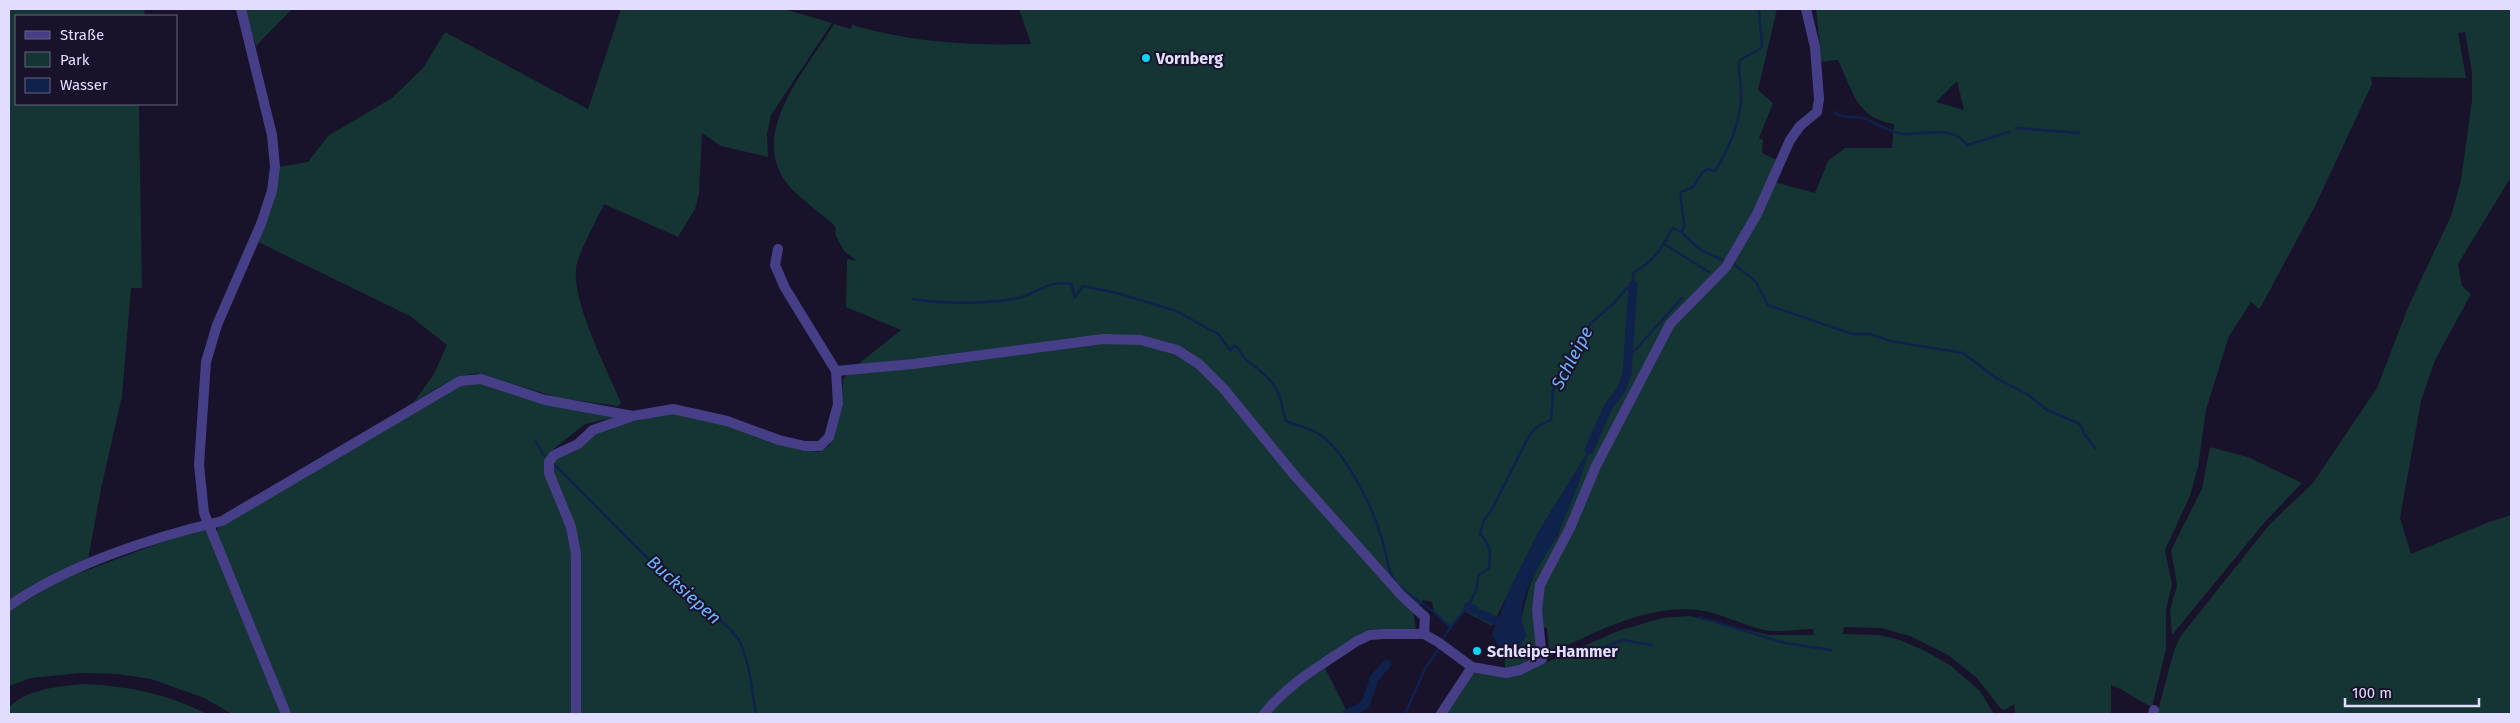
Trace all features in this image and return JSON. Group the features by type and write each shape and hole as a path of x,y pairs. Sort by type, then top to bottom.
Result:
{"street":[{"path":"241,9 272,135 275,168 272,191 261,224 217,326 206,362 199,465 204,513 210,523 286,714"},
{"path":"1264,714 1289,688 1357,641 1377,634 1424,634 1472,667 1506,672 1520,670 1542,659 1537,610 1540,585 1570,528 1596,466 1670,324 1726,268 1757,214 1790,140 1800,126 1817,112 1819,99 1815,47 1806,9"},
{"path":"576,714 576,554 571,527 548,466 554,455 572,448 593,430 633,416 673,410 727,421 779,440 805,446 820,446 829,438 838,404 836,371 785,288 775,265 778,249"},
{"path":"836,371 913,364 1103,340 1141,340 1177,350 1199,364 1224,389 1314,497 1402,596 1425,617 1424,634"},
{"path":"9,606 62,576 90,563 196,525 222,521 460,381 482,380 545,400 633,416"},
{"path":"1441,714 1472,667"}],"green space":[{"path":"9,9 144,9 145,15 15,15 15,105 139,105 142,288 131,288 122,396 101,489 88,560 9,603"},
{"path":"245,9 292,9 256,46"},
{"path":"621,9 784,9 832,23 771,115 767,134 768,157 721,146 702,133 699,194 695,209 678,237 604,204 577,262 576,282 579,299 592,336 621,403 618,406 559,398 477,373 452,380 414,402 434,374 447,345 410,316 258,242 272,208 279,167 308,162 328,136 392,98 423,68 445,32 588,109"},
{"path":"1019,9 1777,9 1758,90 1773,103 1759,138 1763,140 1762,153 1777,160 1756,213 1725,267 1667,324 1539,584 1536,649 1523,663 1505,669 1505,657 1509,657 1523,628 1521,619 1529,588 1538,565 1558,535 1588,452 1539,531 1492,626 1464,611 1450,627 1434,611 1432,602 1423,600 1421,604 1415,605 1413,611 1416,628 1412,630 1371,631 1259,714 581,714 578,546 553,472 556,458 575,451 597,430 673,412 726,424 806,450 819,452 830,445 841,406 843,380 847,374 1109,341 1140,341 1200,364 1142,337 857,365 901,330 846,307 847,259 857,261 844,251 835,234 836,229 833,224 789,186 777,166 774,145 777,123 785,102 834,24 851,29 852,25 874,31 941,42 1031,44"},
{"path":"1816,9 2511,9 2511,177 2458,264 2462,286 2471,294 2435,360 2421,401 2400,518 2411,554 2511,515 2511,714 2157,714 2174,651 2180,637 2269,525 2313,483 2377,388 2409,305 2451,216 2461,180 2472,100 2472,72 2465,32 2458,33 2466,78 2371,77 2372,84 2316,204 2262,305 2259,309 2251,302 2229,336 2206,410 2198,467 2190,496 2165,550 2172,584 2166,610 2166,649 2152,707 2111,685 2111,714 2015,714 2014,704 2005,710 2000,708 1977,678 1948,655 1910,636 1881,628 1844,627 1843,634 1879,635 1900,640 1950,665 1980,691 1994,714 1444,714 1450,703 1475,672 1522,673 1618,631 1662,618 1689,616 1769,635 1814,635 1813,629 1764,630 1706,611 1660,611 1624,621 1555,651 1549,648 1547,628 1541,627 1543,586 1599,467 1672,325 1728,268 1774,182 1815,193 1828,161 1845,148 1892,148 1894,124 1871,116 1864,109 1852,92 1838,60 1819,62 1820,48","holes":["1957,81 1964,110 1936,102"]},
{"path":"471,380 616,417 585,424 551,451 546,460 567,530 572,556 575,714 290,714 217,533 218,527"},
{"path":"2210,447 2248,457 2302,483 2264,523 2172,635 2170,610 2177,585 2171,550 2202,489"},
{"path":"205,526 281,714 232,714 204,698 151,679 118,674 80,673 31,678 9,686 9,611 61,580"},
{"path":"1325,668 1348,714 1267,714 1278,701"},
{"path":"84,684 147,692 178,701 207,714 9,714 9,707 35,692"}],"water":[{"path":"1589,450 1567,513 1558,533 1530,582 1525,596 1522,623 1527,635 1513,656 1505,657 1492,635 1511,586 1539,531"}],"waterway":[{"name":"Schleipe","path":"1441,642 1474,595 1478,576 1489,568 1489,550 1480,534 1484,520 1491,511 1529,436 1537,427 1551,420 1553,390 1572,361 1590,324 1614,303 1626,289 1633,285 1633,273 1657,254 1673,228 1681,232 1684,228 1681,192 1693,187 1707,169 1715,171 1726,152 1738,120 1740,109 1740,60 1760,49 1762,45 1759,9"},
{"path":"1834,112 1846,117 1866,119 1898,133 1944,132 1953,134 1967,145 2009,132"},
{"path":"2016,128 2079,133"},
{"path":"1681,232 1702,251 1723,260"},
{"path":"1664,244 1709,272"},
{"path":"1734,264 1756,282 1768,305 1852,334 1870,334 1890,341 1963,353 1996,378 2027,394 2047,410 2080,424 2085,435 2095,448"},
{"path":"913,299 950,303 1001,301 1022,297 1054,284 1071,284 1075,297 1083,286 1117,293 1176,311 1218,334 1230,350 1234,346 1237,347 1246,359 1273,384 1277,390 1286,421 1314,431 1336,450 1356,479 1372,511 1394,580 1402,589 1434,612 1451,628"},
{"path":"1589,450 1608,407 1621,390 1627,374 1633,285"},
{"path":"1629,357 1682,298"},
{"name":"Bucksiepen","path":"536,442 544,456"},
{"name":"Bucksiepen","path":"555,465 684,595 715,616 735,635 740,642 746,659 756,714"},
{"name":"Schleipe","path":"1468,607 1474,610"},
{"path":"1481,614 1496,621"},
{"path":"1699,617 1785,643 1831,650"},
{"path":"1573,658 1623,640 1652,645"},
{"name":"Schleipe","path":"1405,714 1425,669 1440,647"},
{"path":"1347,714 1365,705 1375,677 1387,664"}],"place":[{"name":"Vornberg","path":"1146,58"},
{"name":"Schleipe-Hammer","path":"1477,651"}]}
